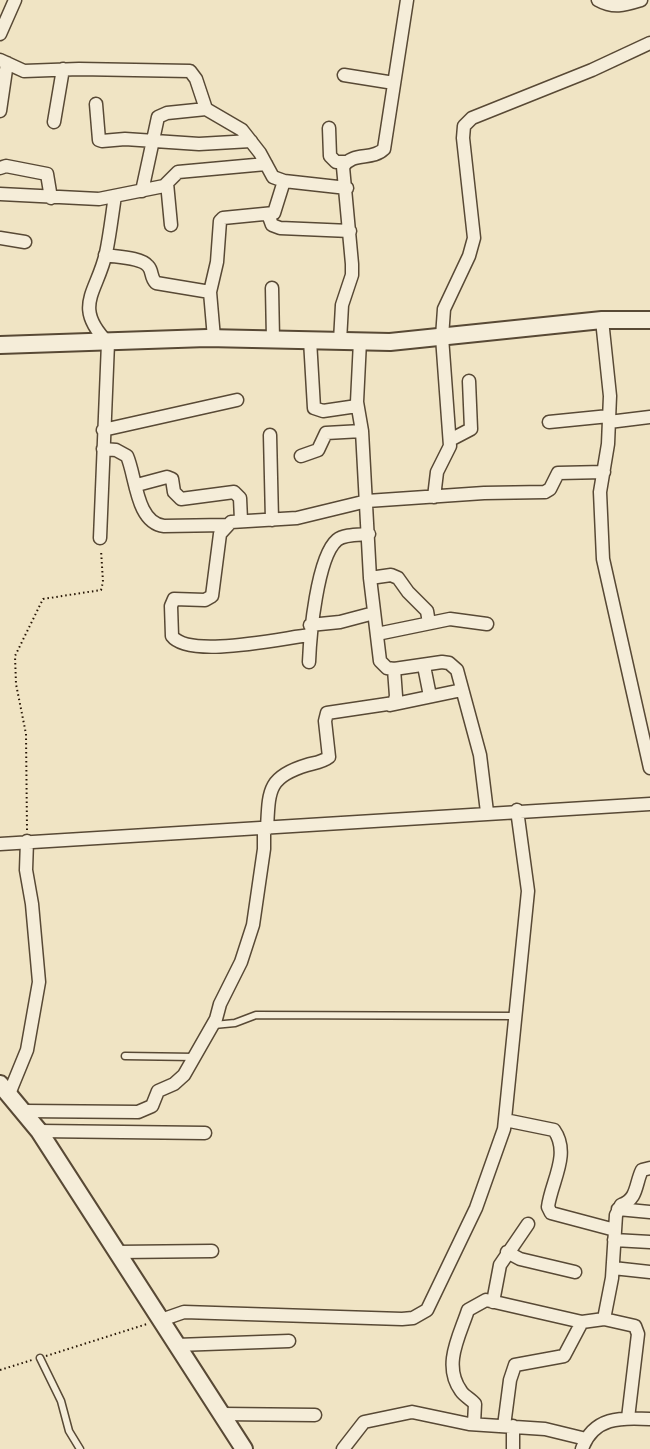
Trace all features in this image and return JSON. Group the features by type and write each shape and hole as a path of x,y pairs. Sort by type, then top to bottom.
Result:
{"street":[{"path":"329,128 330,156 336,162 346,162 358,156 375,155 384,149 407,0"},
{"path":"598,0 609,6 641,0"},
{"path":"0,34 9,5"},
{"path":"434,497 437,472 449,451 450,440 442,338 444,309 473,245 463,138 467,121 592,70 650,43"},
{"path":"0,111 3,62 24,71 63,69 190,71 196,79 206,109"},
{"path":"54,122 63,69"},
{"path":"344,75 394,83"},
{"path":"96,104 99,140 151,140 199,144 251,141"},
{"path":"142,191 151,140 161,115 206,109 235,125 251,141 273,177 284,182 347,188"},
{"path":"340,341 342,305 352,275 347,188 343,167 346,162"},
{"path":"0,194 51,198 115,196 167,183 178,172 266,164"},
{"path":"0,168 6,166 47,174 51,198"},
{"path":"214,338 210,291 217,262 220,221 223,218 268,214 277,210 284,182"},
{"path":"167,183 171,225"},
{"path":"100,538 108,343 91,322 89,305 105,255 115,196"},
{"path":"268,214 272,225 280,228 350,231"},
{"path":"0,238 25,242"},
{"path":"105,255 144,263 150,268 152,279 156,283 210,291"},
{"path":"272,288 273,339"},
{"path":"602,320 609,419 600,504 603,559 650,768"},
{"path":"0,345 214,338 340,341 442,338 602,320 650,320"},
{"path":"310,340 314,408 323,411 357,406"},
{"path":"360,341 357,406 362,431 370,578 380,661 387,668 394,669 442,662 453,665 482,766 487,812"},
{"path":"450,440 462,436 471,429 470,381"},
{"path":"103,430 237,400"},
{"path":"549,422 650,417"},
{"path":"301,456 318,450 326,433 362,431"},
{"path":"270,435 272,520"},
{"path":"103,449 116,450 127,456 145,514 159,525 226,525 241,520 313,516 367,501 545,492 550,489 558,473 604,472"},
{"path":"137,485 166,477 172,478 177,496 181,499 234,492 240,498 241,520"},
{"path":"226,525 220,534 212,596 209,599 178,598 172,602 171,628 175,640 221,648 310,630 374,613"},
{"path":"309,662 310,630 322,572 335,543 344,537 369,534"},
{"path":"370,578 391,575 398,578 427,611 429,623"},
{"path":"377,634 454,619 487,624"},
{"path":"424,666 430,696"},
{"path":"390,705 396,700 394,669"},
{"path":"25,1111 146,1109 152,1106 158,1091 174,1084 184,1075 213,1026 250,936 264,849 268,796 276,780 288,772 329,757 330,749 325,720 327,713 390,705 462,690"},
{"path":"0,843 265,829 517,810 650,804"},
{"path":"161,1320 184,1312 402,1319 427,1310 476,1208 503,1136 528,891 517,810"},
{"path":"27,841 26,870 32,904 39,982 27,1050 5,1089 39,1131 244,1449"},
{"path":"505,1120 554,1130 561,1142 548,1207 551,1213 614,1235 650,1242"},
{"path":"39,1131 205,1133"},
{"path":"618,1209 630,1202 642,1170 650,1167"},
{"path":"604,1319 613,1268 618,1209"},
{"path":"618,1209 650,1212"},
{"path":"493,1302 498,1271 507,1252 528,1224"},
{"path":"118,1252 212,1251"},
{"path":"507,1252 520,1259 575,1272"},
{"path":"613,1268 650,1272"},
{"path":"474,1424 475,1404 463,1394 458,1385 453,1362 454,1345 471,1306 481,1301 582,1322 604,1319 632,1324 638,1329 628,1418"},
{"path":"513,1449 509,1426 515,1365 564,1356 582,1322"},
{"path":"177,1345 289,1341"},
{"path":"343,1449 364,1422 404,1413 419,1412 474,1424 545,1429 584,1444 601,1424 628,1418 650,1419"},
{"path":"222,1414 315,1415"}],"lane":[{"path":"213,1026 235,1023 256,1015 514,1016"},
{"path":"125,1056 195,1057"},
{"path":"40,1358 61,1401 69,1431 80,1449"}],"path":[{"path":"27,841 26,734 16,684 15,656 43,599 101,590 104,582 100,538"},
{"path":"0,1370 161,1320"}]}
